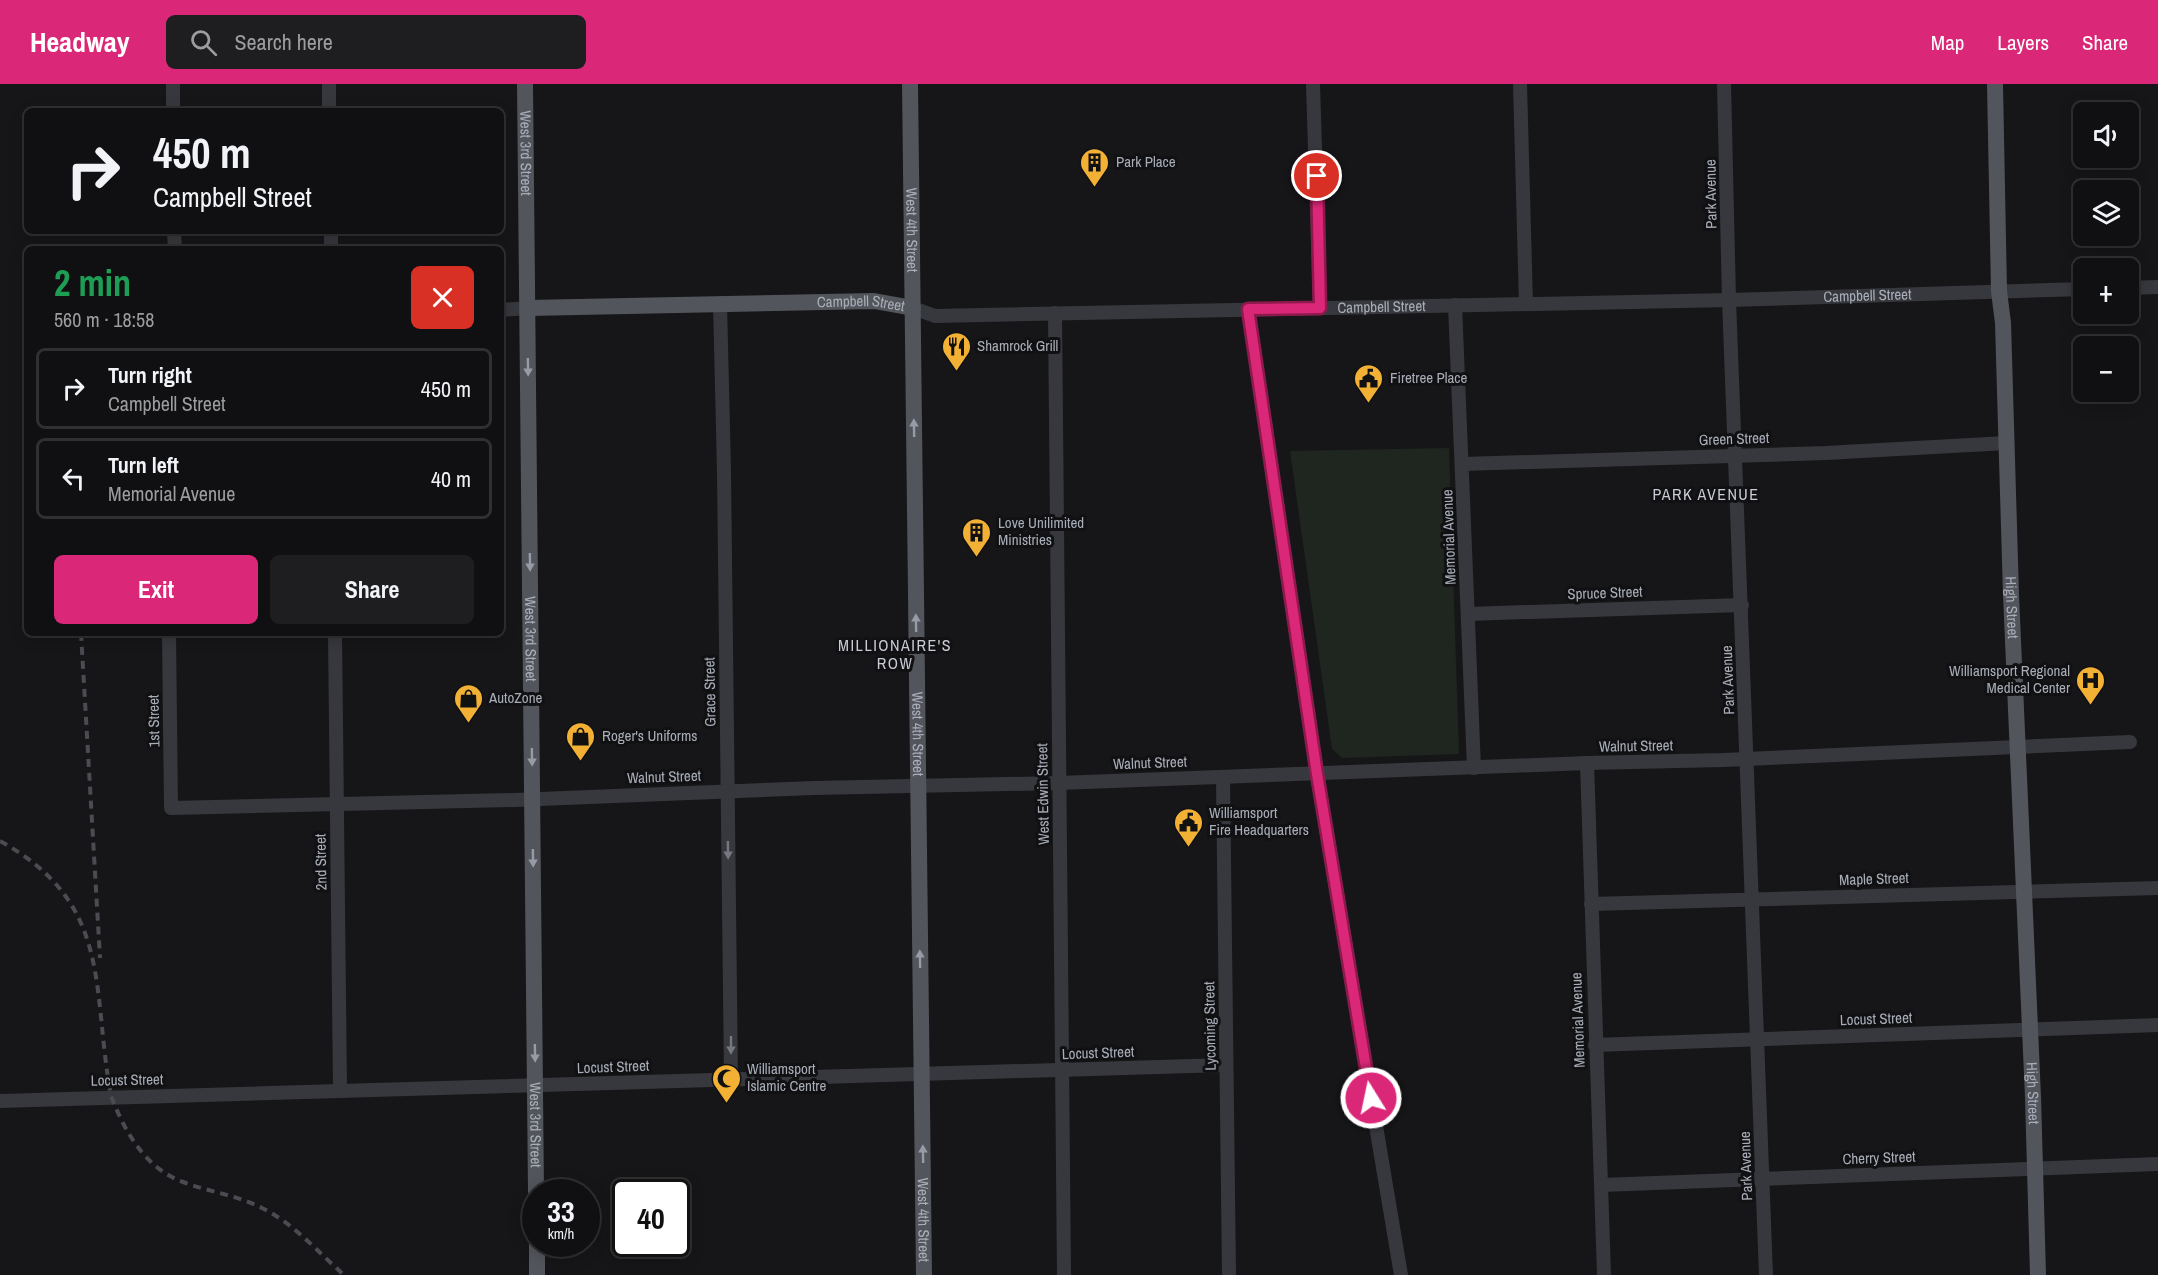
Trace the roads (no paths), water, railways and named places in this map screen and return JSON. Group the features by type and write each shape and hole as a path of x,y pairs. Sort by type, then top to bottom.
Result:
{"main road":[{"name":"West 3rd Street","path":"525,84 536,1179"},
{"name":"West 4th Street","path":"910,84 924,1275"},
{"name":"High Street","path":"1995,84 2000,291 2038,1275"},
{"name":"Campbell Street","path":"528,309 874,301 913,308"},
{"path":"537,1257 537,1275"}],"street":[{"path":"173,84 173,108"},
{"path":"329,84 329,108"},
{"path":"1313,84 1320,308"},
{"path":"1520,84 1526,304"},
{"name":"Park Avenue","path":"1724,84 1729,300 1766,1275"},
{"path":"2139,288 2158,287"},
{"name":"Campbell Street","path":"913,308 935,316 1729,300 2073,289"},
{"name":"Grace Street","path":"720,303 731,1080"},
{"name":"Memorial Avenue","path":"1455,305 1474,768"},
{"name":"Campbell Street","path":"504,310 528,309"},
{"path":"1248,309 1317,774 1401,1275"},
{"name":"West Edwin Street","path":"1055,313 1064,1275"},
{"name":"Green Street","path":"1463,464 1826,453 2006,443"},
{"name":"Spruce Street","path":"1468,614 1742,604"},
{"name":"1st Street","path":"169,636 171,808"},
{"name":"2nd Street","path":"335,636 340,1090"},
{"name":"Walnut Street","path":"171,808 1059,783 1748,759 2130,742"},
{"name":"Memorial Avenue","path":"1587,764 1604,1275"},
{"name":"Lycoming Street","path":"1223,777 1229,1275"},
{"name":"Maple Street","path":"1591,904 2158,888"},
{"name":"Locust Street","path":"1595,1045 2158,1025"},
{"name":"Locust Street","path":"0,1101 1226,1065"},
{"name":"Cherry Street","path":"1602,1185 2158,1164"}],"railway":[{"path":"81,636 100,958"},
{"path":"0,841 37,866 63,892 80,921 91,952 97,984 111,1096 123,1123 138,1147 158,1168 170,1176 243,1200 273,1214 295,1230 344,1275"}],"place":[{"name":"Park Place","path":"1095,188"},
{"name":"Shamrock Grill","path":"956,372"},
{"name":"Firetree Place","path":"1369,404"},
{"name":"Love Unilimited Ministries","path":"977,558"},
{"name":"Williamsport Regional Medical Center","path":"2091,706"},
{"name":"AutoZone","path":"468,724"},
{"name":"Roger's Uniforms","path":"581,762"},
{"name":"Williamsport Fire Headquarters","path":"1188,848"},
{"name":"Williamsport Islamic Centre","path":"726,1104"}],"district":[{"name":"PARK AVENUE","path":"1706,494"},
{"name":"MILLIONAIRE'S ROW","path":"895,654"}]}
